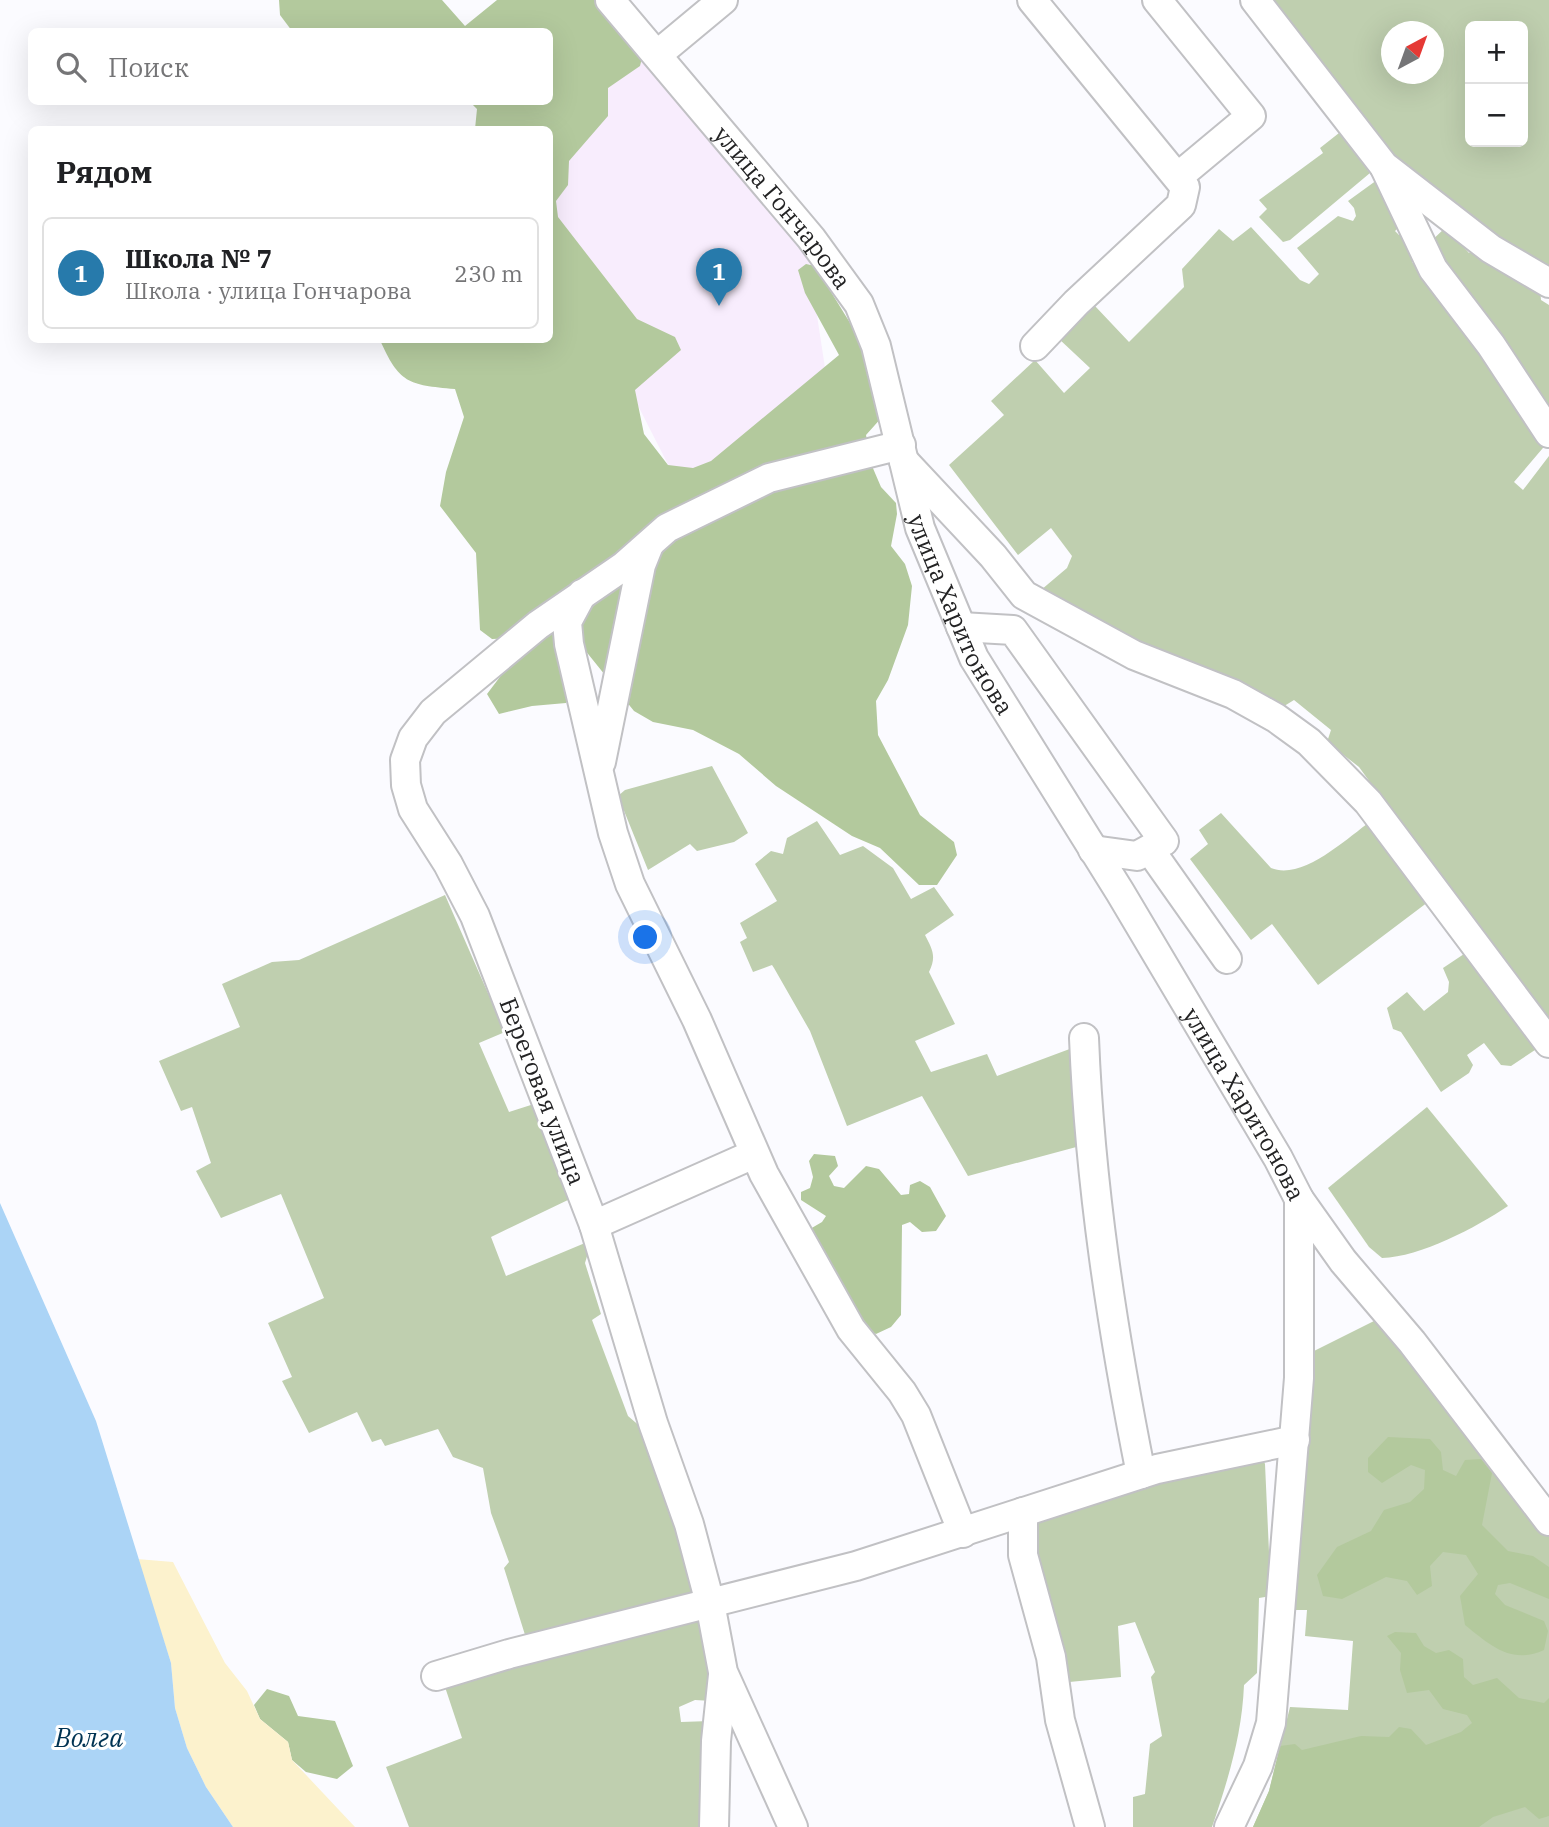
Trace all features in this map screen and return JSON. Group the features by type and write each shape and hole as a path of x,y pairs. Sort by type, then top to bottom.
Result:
{"street":[{"name":"улица Гончарова","path":"610,0 845,282 869,324 877,346 903,453"},
{"path":"657,54 723,0"},
{"path":"1032,0 1179,176 1185,187 1181,205 1076,303 1035,346"},
{"path":"1157,0 1251,116 1179,176"},
{"path":"1255,0 1384,166 1433,269 1492,345 1549,433"},
{"path":"1384,166 1492,249 1549,283"},
{"path":"903,453 1024,595 1134,655 1233,694 1276,718 1310,742 1368,802 1549,1043"},
{"name":"Береговая улица","path":"793,1827 723,1672 710,1604 689,1524 653,1423 594,1225 486,942 448,864 413,809 404,772 413,738 432,712 546,619 624,566 679,521 769,478 903,453"},
{"name":"улица Харитонова","path":"903,453 912,501 929,555 984,677 1093,850 1272,1146 1299,1199 1299,1378 1271,1723 1258,1766 1229,1827"},
{"path":"599,771 641,565 649,544"},
{"path":"582,594 570,612 567,633 613,833 630,884 697,1020 754,1154 833,1301 916,1415 963,1533"},
{"path":"1013,630 1024,595"},
{"path":"961,627 1013,630"},
{"path":"1013,630 1164,841 1150,850 1129,857 1093,850"},
{"path":"1150,850 1227,959"},
{"path":"1084,1038 1091,1165 1103,1257 1116,1350 1142,1474"},
{"path":"594,1225 754,1154"},
{"path":"1299,1199 1343,1261 1412,1342 1549,1521"},
{"path":"436,1676 856,1566 1142,1474 1234,1451 1295,1440"},
{"path":"1023,1512 1023,1555 1051,1657 1060,1720 1090,1827"},
{"name":"Береговая улица","path":"713,1827 716,1741 723,1672"}],"shaded area":[{"path":"632,44 808,256 827,381 681,490 629,388 553,223 553,126 535,126"}],"green space":[{"path":"279,0 442,0 465,26 497,0 598,0 644,50 640,66 608,88 608,116 569,161 568,185 556,201 558,217 637,319 675,337 681,350 635,390 644,434 668,465 693,468 711,461 839,355 805,293 798,270 806,264 815,266 868,352 883,416 866,435 872,466 881,487 896,503 897,514 891,546 905,564 912,586 908,625 888,680 876,701 878,735 920,815 954,842 957,855 937,885 919,885 880,848 852,836 776,786 739,754 693,730 653,722 634,711 576,639 576,673 566,703 532,706 499,714 487,694 509,665 513,638 492,639 480,630 476,553 440,506 446,472 464,417 455,389 426,386 407,379 393,365 382,343 553,343 553,126 475,126 477,109 473,105 553,105 553,28 290,28 280,15"},
{"path":"1268,0 1549,0 1549,274 1531,264 1397,161"},
{"path":"1339,133 1370,173 1290,240 1283,242 1259,217 1267,209 1259,200 1323,153 1320,148"},
{"path":"1377,180 1404,222 1395,231 1399,235 1404,233 1417,254 1412,262 1548,442 1514,482 1523,490 1549,456 1549,1028 1359,767 1327,742 1331,730 1294,700 1281,708 1151,653 1134,638 1118,641 1041,590 1067,568 1072,556 1051,528 1018,555 949,465 1004,415 991,401 1035,360 1064,393 1090,368 1058,338 1095,306 1129,342 1184,287 1182,269 1219,229 1233,241 1251,227 1300,280 1309,284 1319,274 1297,248 1338,216 1353,221 1356,216 1354,208 1348,201"},
{"path":"1446,227 1469,253 1476,247 1540,289 1541,300 1549,305 1549,422 1426,246"},
{"path":"712,766 748,833 734,842 697,851 690,844 648,870 618,796 625,790"},
{"path":"1221,813 1271,868 1283,870 1310,864 1371,821 1428,902 1318,985 1272,924 1251,940 1190,859 1208,844 1199,830"},
{"path":"817,821 840,855 863,846 893,868 911,899 934,887 954,915 925,935 933,957 929,972 955,1024 915,1041 931,1072 987,1054 997,1076 1075,1047 1080,1146 968,1176 922,1096 847,1126 810,1031 774,968 772,965 753,972 740,942 747,938 740,923 777,901 755,864 771,851 783,854 787,838"},
{"path":"445,895 505,1032 479,1043 509,1112 534,1104 570,1199 491,1237 506,1276 585,1243 588,1253 585,1263 601,1314 592,1320 628,1416 642,1428 683,1544 680,1550 696,1598 526,1638 504,1568 509,1562 491,1513 483,1468 453,1457 438,1429 385,1446 381,1439 372,1442 357,1412 309,1433 282,1381 292,1377 268,1323 324,1298 281,1194 221,1218 196,1171 211,1163 192,1107 181,1111 159,1061 240,1027 222,984 272,962 299,960"},
{"path":"1467,952 1538,1048 1511,1066 1501,1065 1484,1043 1467,1055 1473,1065 1469,1073 1441,1092 1401,1032 1393,1029 1387,1008 1407,992 1424,1011 1448,992 1449,982 1443,968"},
{"path":"1427,1107 1508,1206 1481,1223 1430,1247 1382,1258 1369,1247 1328,1188"},
{"path":"814,1154 835,1156 838,1166 829,1176 834,1186 844,1188 866,1166 879,1169 901,1195 909,1194 910,1185 920,1181 930,1187 946,1216 936,1231 922,1232 910,1222 902,1225 901,1315 891,1327 876,1334 866,1329 810,1229 822,1222 826,1216 801,1200 801,1192 810,1188 813,1177 809,1161"},
{"path":"1380,1318 1549,1533 1549,1827 1253,1827 1269,1791 1290,1707 1348,1710 1353,1641 1305,1636 1307,1610 1293,1610 1308,1354"},
{"path":"1388,1437 1430,1439 1441,1452 1443,1470 1456,1476 1465,1460 1481,1459 1492,1473 1482,1525 1508,1551 1533,1556 1549,1567 1549,1599 1510,1583 1498,1585 1495,1594 1505,1605 1544,1621 1548,1631 1544,1650 1532,1654 1511,1654 1492,1646 1465,1625 1460,1596 1478,1574 1466,1555 1443,1552 1430,1566 1432,1586 1417,1595 1407,1581 1386,1577 1342,1599 1323,1596 1317,1575 1337,1547 1371,1531 1384,1510 1410,1502 1424,1489 1425,1470 1411,1465 1382,1483 1368,1472 1368,1458"},
{"path":"1262,1457 1265,1464 1271,1596 1259,1598 1257,1673 1244,1685 1233,1757 1212,1827 1133,1827 1133,1797 1145,1794 1150,1744 1162,1736 1151,1677 1155,1672 1135,1622 1118,1626 1121,1677 1059,1683 1033,1573 1037,1512"},
{"path":"700,1619 705,1626 712,1701 695,1700 679,1707 681,1722 710,1721 703,1827 409,1827 386,1767 462,1738 443,1681"},
{"path":"1395,1632 1416,1633 1424,1646 1436,1653 1449,1650 1463,1659 1464,1677 1473,1685 1497,1678 1519,1698 1544,1703 1549,1698 1549,1816 1539,1819 1525,1807 1493,1817 1479,1827 1253,1827 1269,1791 1280,1746 1295,1744 1302,1750 1361,1736 1389,1737 1399,1727 1411,1729 1426,1745 1461,1732 1472,1723 1467,1715 1443,1709 1429,1690 1407,1693 1400,1670 1401,1653 1387,1636"},
{"path":"267,1689 289,1696 298,1716 335,1721 353,1766 337,1779 306,1772 292,1760 288,1742 260,1719 254,1705"}],"sand":[{"path":"137,1559 173,1562 225,1663 247,1691 260,1719 288,1742 292,1760 355,1827 233,1827 206,1787 187,1748 175,1708 171,1663"}],"water":[{"name":"Волга","path":"0,1203 96,1421 171,1663 175,1708 187,1748 206,1787 233,1827 0,1827"}],"place":[{"name":"Школа № 7","path":"719,306"}]}
